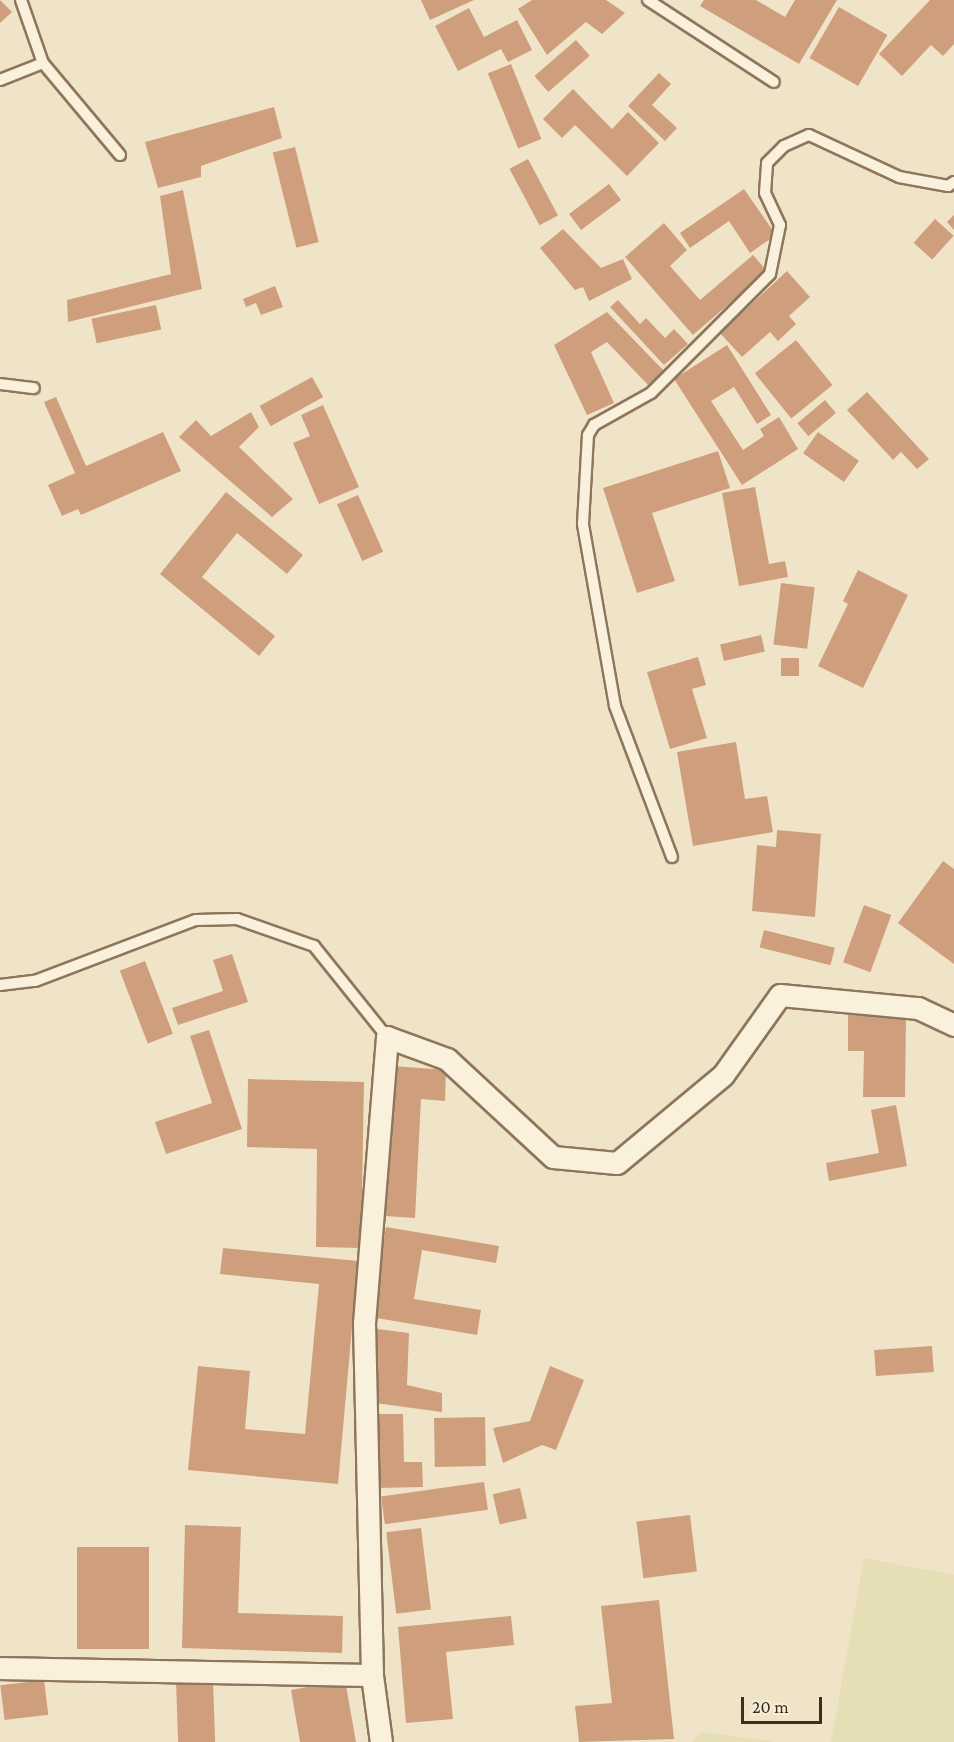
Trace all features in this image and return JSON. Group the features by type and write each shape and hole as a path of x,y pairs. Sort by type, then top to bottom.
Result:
{"street":[{"path":"381,1742 372,1675 364,1323 387,1037 447,1059 553,1157 617,1163 723,1075 780,995 918,1008 954,1025"},
{"path":"0,1668 372,1675"}],"lane":[{"path":"21,0 43,63 120,155"},
{"path":"648,0 774,82"},
{"path":"0,80 43,63"},
{"path":"672,857 615,706 583,524 588,435 594,425 651,393 770,274 780,225 765,193 767,163 784,146 809,135 899,177 948,186 954,182"},
{"path":"0,384 34,388"},
{"path":"0,986 35,981 196,920 237,919 314,946 387,1037"}],"shaded area":[{"path":"864,1558 954,1575 954,1742 831,1742"},
{"path":"701,1732 777,1742 692,1742"}],"building":[{"path":"0,0 12,12 0,23"},
{"path":"421,0 474,0 430,20"},
{"path":"532,0 606,0 625,13 602,34 586,22 547,55 518,9"},
{"path":"704,0 756,0 785,17 795,0 837,0 799,64 700,6"},
{"path":"930,0 954,0 954,44 943,56 931,45 902,76 879,54"},
{"path":"839,7 887,35 858,86 810,58"},
{"path":"469,8 484,37 517,20 532,50 508,62 501,49 458,71 435,26"},
{"path":"576,40 590,56 548,92 534,76"},
{"path":"511,64 541,139 518,148 488,73"},
{"path":"659,73 671,84 652,105 677,128 665,141 628,106"},
{"path":"573,89 612,129 628,112 659,143 627,176 575,125 562,138 543,119"},
{"path":"274,107 282,138 201,166 201,177 158,188 145,142"},
{"path":"295,147 319,242 296,248 273,153"},
{"path":"528,159 558,216 540,225 509,169"},
{"path":"609,184 621,200 581,230 569,214"},
{"path":"744,189 776,235 750,253 729,221 690,248 680,233"},
{"path":"183,190 202,289 68,322 67,300 171,274 160,196"},
{"path":"954,215 954,230 947,222"},
{"path":"935,219 954,236 932,260 914,243"},
{"path":"664,223 687,250 670,266 700,300 753,255 767,271 693,335 625,257"},
{"path":"563,229 601,268 623,259 632,279 589,301 583,287 575,290 540,248"},
{"path":"787,271 810,297 789,316 796,324 778,341 770,332 742,357 720,333"},
{"path":"275,286 283,307 261,315 256,303 246,307 243,299"},
{"path":"618,300 640,324 646,318 665,338 674,329 688,344 664,365 610,307"},
{"path":"156,305 161,329 97,343 91,319"},
{"path":"607,312 664,371 648,385 607,342 591,352 614,403 587,415 554,345"},
{"path":"796,340 833,385 791,418 755,373"},
{"path":"727,345 771,415 757,424 734,387 711,401 743,450 764,436 760,429 779,417 798,449 742,485 674,379"},
{"path":"312,377 323,397 271,426 260,406"},
{"path":"867,392 929,459 917,469 901,452 893,460 847,410"},
{"path":"56,397 86,466 163,432 181,471 81,515 78,509 62,516 48,485 75,473 44,402"},
{"path":"825,400 836,413 808,436 797,423"},
{"path":"323,405 359,487 319,504 293,443 310,436 301,415"},
{"path":"251,412 259,427 239,447 293,499 272,517 179,437 196,420 211,436"},
{"path":"818,432 859,461 844,482 803,453"},
{"path":"718,451 730,488 652,513 675,581 637,593 603,488"},
{"path":"755,487 769,564 785,561 788,577 739,586 722,493"},
{"path":"226,492 303,555 287,574 237,533 202,577 275,636 259,656 160,574"},
{"path":"358,495 383,552 362,561 337,504"},
{"path":"858,570 908,595 863,688 818,666 848,604 843,601"},
{"path":"781,583 815,587 807,649 773,645"},
{"path":"761,635 765,652 724,661 720,644"},
{"path":"698,657 706,685 692,689 707,738 670,749 647,672"},
{"path":"781,658 799,658 799,676 781,676"},
{"path":"736,742 745,799 767,796 773,832 693,846 677,752"},
{"path":"777,830 821,834 815,917 752,911 757,845 776,847"},
{"path":"943,861 954,869 954,964 898,923"},
{"path":"864,905 891,915 870,972 843,962"},
{"path":"764,930 835,948 830,965 760,947"},
{"path":"232,954 248,1002 178,1025 172,1008 223,991 213,960"},
{"path":"145,961 173,1034 148,1043 120,971"},
{"path":"848,1015 906,1016 905,1097 863,1097 864,1051 848,1051"},
{"path":"209,1030 242,1129 166,1154 155,1122 212,1103 190,1036"},
{"path":"393,1066 446,1070 445,1101 421,1099 415,1218 385,1216"},
{"path":"248,1079 364,1082 361,1248 316,1247 317,1149 247,1147"},
{"path":"896,1105 907,1166 829,1181 826,1163 879,1153 871,1110"},
{"path":"386,1227 499,1246 496,1263 422,1250 414,1299 481,1310 477,1335 371,1317"},
{"path":"223,1248 358,1261 338,1484 188,1470 198,1366 250,1371 245,1429 305,1434 319,1284 220,1274"},
{"path":"377,1329 409,1333 407,1385 442,1393 442,1412 375,1403"},
{"path":"932,1346 934,1372 876,1376 874,1350"},
{"path":"550,1366 584,1380 556,1450 542,1445 503,1463 493,1428 530,1421"},
{"path":"375,1414 403,1414 404,1462 422,1462 423,1487 377,1488"},
{"path":"485,1417 486,1466 435,1467 434,1418"},
{"path":"484,1482 488,1510 385,1524 381,1496"},
{"path":"520,1488 527,1518 500,1525 493,1494"},
{"path":"690,1515 697,1572 643,1578 636,1522"},
{"path":"185,1525 241,1527 238,1613 343,1616 342,1653 182,1648"},
{"path":"421,1528 431,1609 396,1614 386,1532"},
{"path":"77,1547 149,1547 149,1649 77,1649"},
{"path":"659,1600 674,1739 579,1742 575,1706 612,1703 601,1606"},
{"path":"511,1616 514,1645 446,1652 453,1719 406,1723 398,1627"},
{"path":"44,1680 48,1715 5,1720 0,1685"},
{"path":"345,1680 356,1742 300,1742 291,1690"},
{"path":"213,1681 215,1742 178,1742 176,1682"}]}
